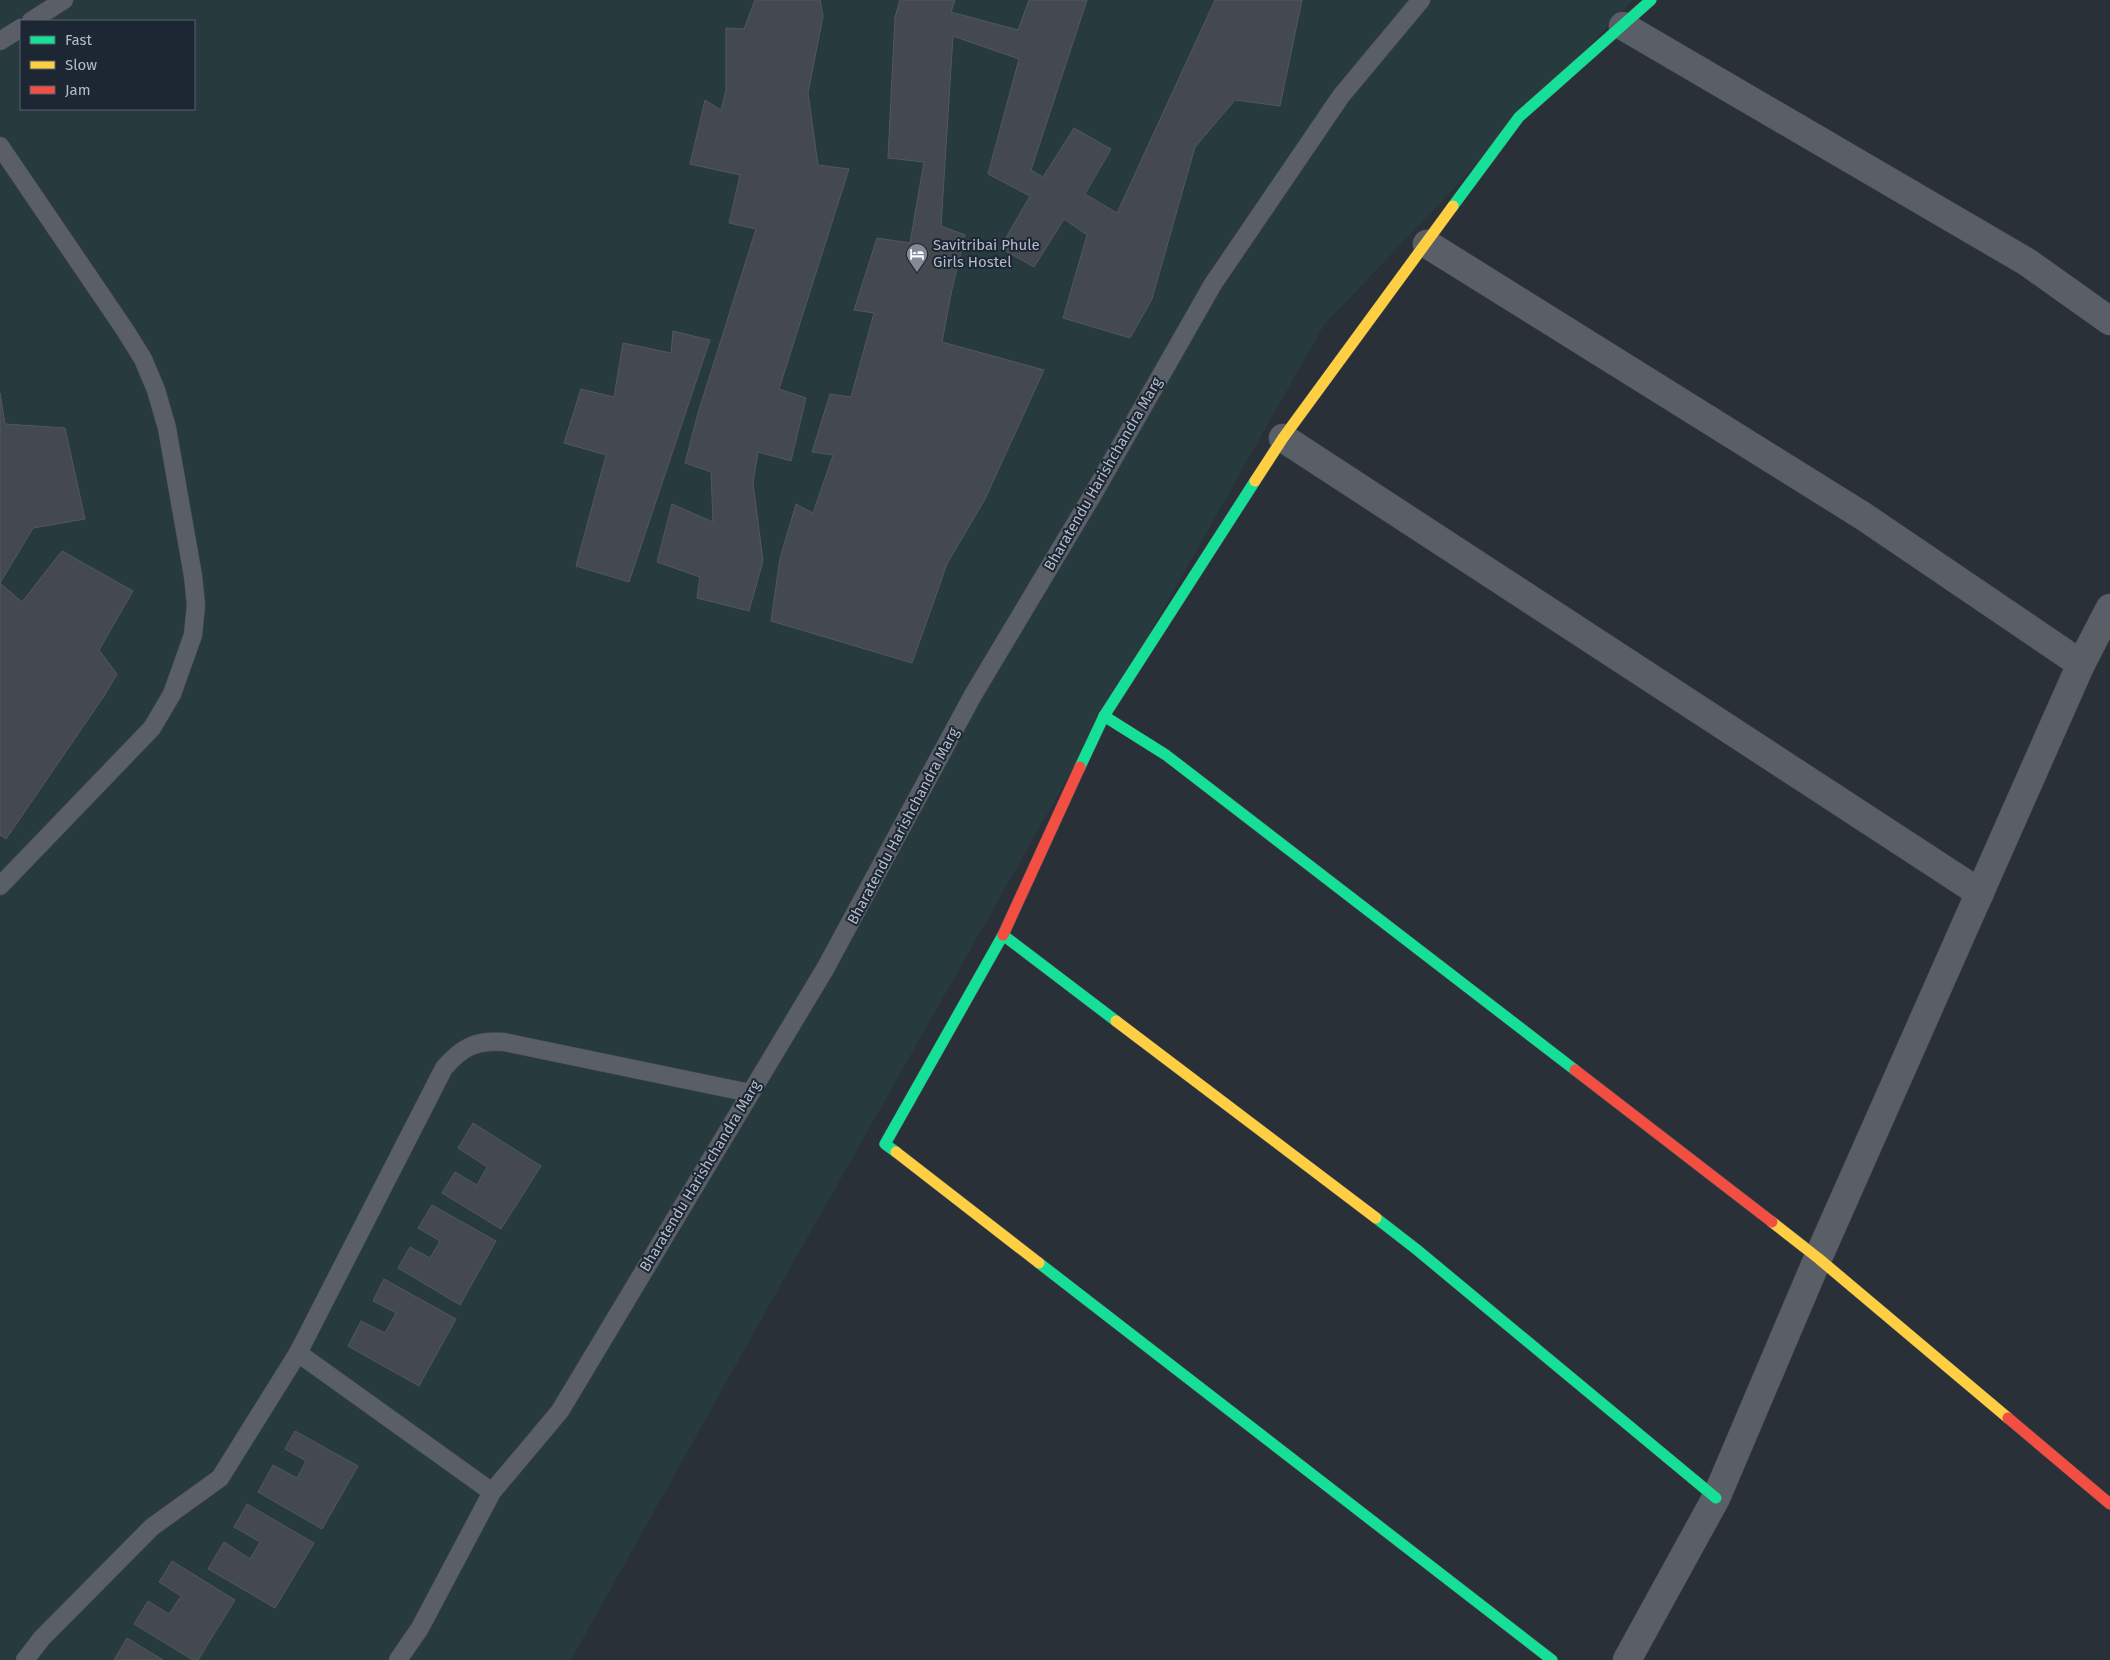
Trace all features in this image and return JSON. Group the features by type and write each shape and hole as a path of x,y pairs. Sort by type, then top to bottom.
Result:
{"street":[{"path":"1552,1660 885,1144 1003,935 1104,716 1283,438 1519,117 1652,0"},
{"path":"1623,26 2027,262 2110,321"},
{"path":"1427,244 1863,516 2081,664"},
{"path":"1283,438 1980,893"},
{"path":"1627,1660 1716,1498 1818,1258 2081,664 2110,608"},
{"path":"1104,716 1166,755 1818,1258 2110,1504"},
{"path":"1003,935 1416,1249 1716,1498"}],"lane":[{"path":"33,20 64,0"},
{"name":"Bharatendu Harishchandra Marg","path":"398,1660 420,1628 492,1492 560,1411 825,969 973,695 1092,496 1213,284 1341,96 1421,0"},
{"path":"0,42 20,29"},
{"path":"0,146 5,169 125,330 143,359 156,390 167,428 193,576 196,605 193,635 184,663 172,694 152,728 0,886"},
{"path":"25,1660 42,1638 152,1527 220,1478 298,1354 444,1068 455,1055 465,1048 490,1041 504,1042 750,1093"},
{"path":"298,1354 492,1492"}],"green space":[{"path":"0,0 1633,0 1324,325 789,1270 571,1660 0,1660"}],"building":[{"path":"755,0 820,0 823,16 808,93 818,165 849,169 779,389 806,398 791,461 758,452 753,483 763,561 749,611 697,598 700,577 657,562 672,504 713,522 711,472 685,463 698,413 756,229 729,223 740,175 690,164 705,100 721,110 726,90 726,28 744,29"},
{"path":"900,0 955,0 951,12 1018,30 1029,0 1087,0 1031,170 1043,177 1074,128 1111,149 1085,194 1117,213 1215,0 1302,0 1280,106 1235,100 1195,147 1152,299 1130,338 1063,318 1087,235 1064,219 1034,267 1000,248 1030,196 988,174 1019,59 953,36 941,226 965,235 942,342 1044,370 985,499 947,564 912,663 771,621 780,558 796,504 813,513 833,455 812,452 830,394 851,397 874,313 854,310 877,238 910,243 924,162 888,158 895,17"},
{"path":"673,331 710,340 629,582 576,566 606,455 564,443 581,389 614,397 623,343 671,353"},
{"path":"0,393 5,424 65,428 85,519 33,528 0,583"},
{"path":"62,551 133,591 99,650 117,674 6,839 0,835 0,583 22,602"},
{"path":"473,1123 541,1166 501,1229 442,1193 455,1172 477,1185 487,1167 458,1148"},
{"path":"432,1205 496,1241 460,1305 398,1268 410,1247 430,1258 440,1241 418,1228"},
{"path":"384,1279 456,1319 419,1386 348,1346 361,1321 385,1333 396,1313 373,1301"},
{"path":"295,1431 358,1466 322,1529 258,1492 273,1465 297,1478 306,1461 285,1449"},
{"path":"247,1504 314,1543 275,1608 208,1569 224,1542 250,1559 260,1542 234,1527"},
{"path":"172,1561 235,1600 198,1660 193,1660 134,1624 148,1601 169,1614 181,1596 159,1582"},
{"path":"127,1638 163,1660 114,1660"}],"traffic: fast":[{"path":"1453,206 1519,117 1651,0"},
{"path":"1080,767 1104,716 1255,481"},
{"path":"1104,716 1166,755 1575,1070"},
{"path":"896,1152 885,1144 1003,935 1116,1021"},
{"path":"1376,1218 1716,1498"},
{"path":"1039,1263 1552,1660"}],"traffic: slow":[{"path":"1255,481 1283,438 1453,206"},
{"path":"1116,1021 1376,1218"},
{"path":"896,1152 1039,1263"},
{"path":"1772,1222 1818,1258 2008,1418"}],"traffic: jam":[{"path":"1003,935 1080,767"},
{"path":"1575,1070 1772,1222"},
{"path":"2008,1418 2110,1504"}],"place":[{"name":"Savitribai Phule Girls Hostel","path":"917,273"}]}
